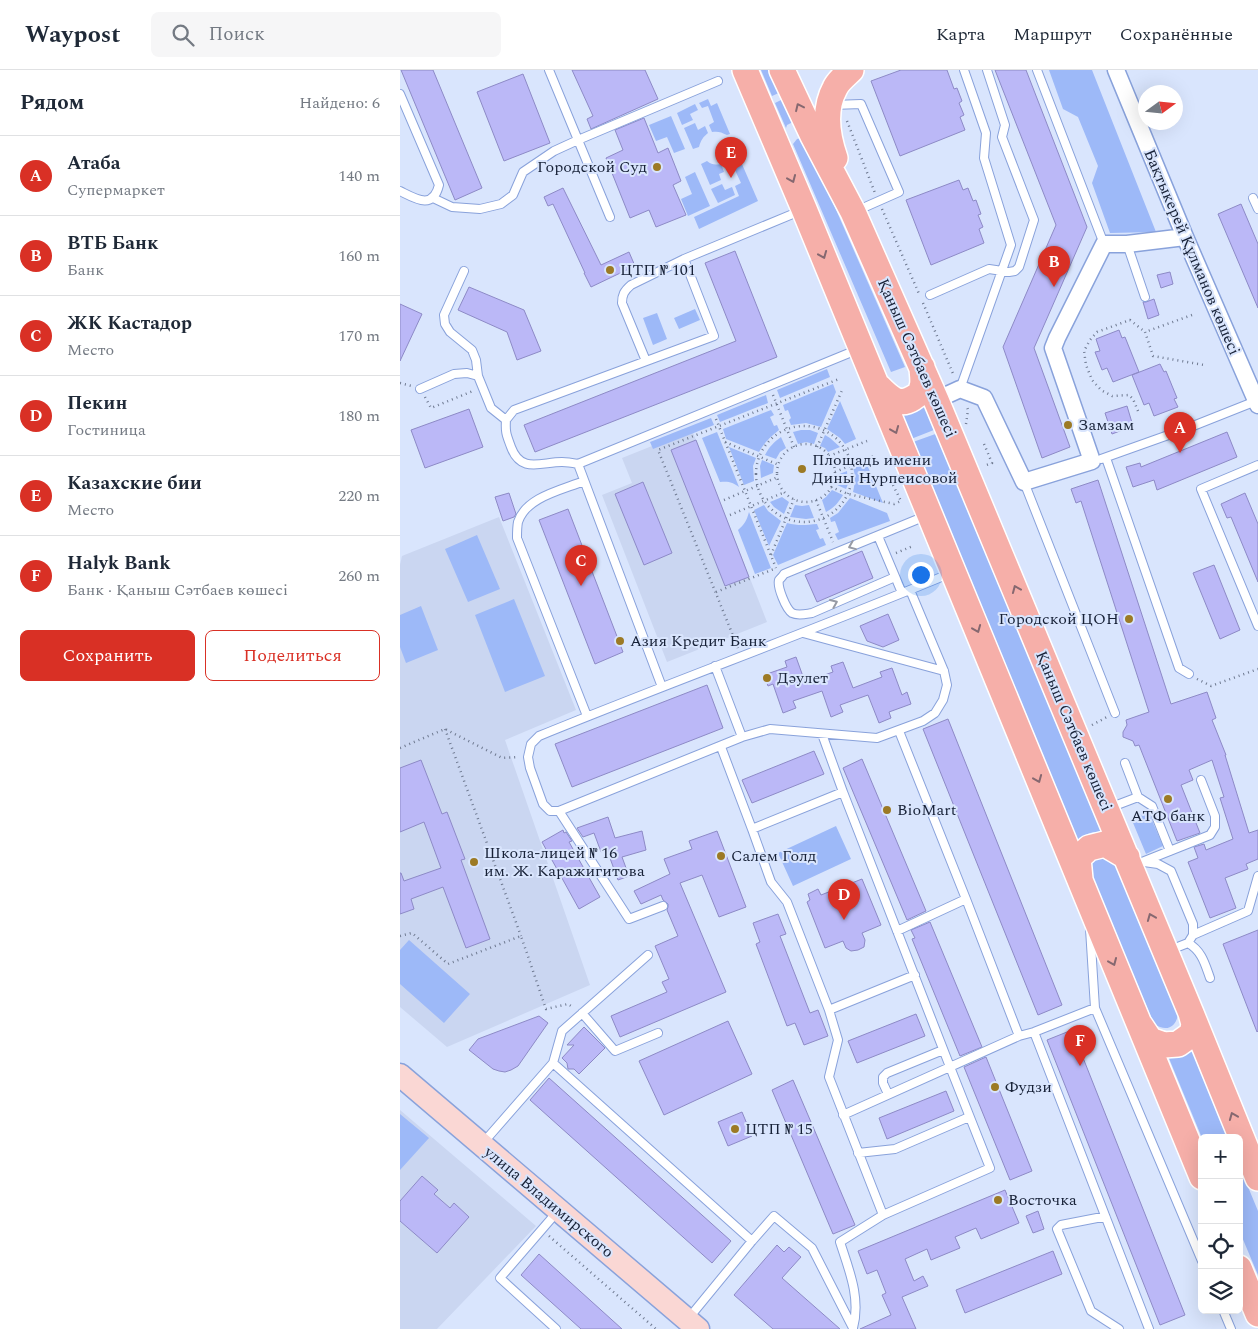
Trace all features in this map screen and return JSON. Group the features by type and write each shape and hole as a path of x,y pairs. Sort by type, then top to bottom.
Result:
{"main road":[{"path":"745,70 780,150 1198,1167"},
{"name":"Қаныш Сәтбаев көшесі","path":"782,70 813,136 853,212 922,367 1107,809 1176,948 1191,1013 1258,1178"},
{"path":"851,70 835,86 834,104 827,126 831,145 853,212"},
{"path":"780,150 784,138 798,132 813,136"},
{"path":"877,385 889,398 898,402 909,401 919,394 923,385 922,367"},
{"path":"1084,891 1078,858 1090,848 1105,844 1133,862"},
{"path":"1138,1021 1150,1040 1164,1045 1178,1044 1192,1034 1194,1024 1191,1013"},
{"path":"1239,1269 1258,1314"}],"street":[{"name":"Бақтыкерей Құлманов көшесі","path":"1116,70 1185,237 1255,393"},
{"path":"936,400 960,389 984,398 1024,482 1099,459 1053,348 1104,244 1127,244 1185,237"},
{"name":"улица Владимирского","path":"400,1075 692,1324"}],"lane":[{"path":"549,70 610,216"},
{"path":"960,389 1011,245 984,158 986,133 964,70"},
{"path":"930,295 989,269 1015,271 1019,267 1034,220 1002,137 1005,125 987,70"},
{"path":"1037,70 1104,244"},
{"path":"432,198 452,207 461,208 480,209 502,204 513,195 523,172 554,151 718,81"},
{"path":"400,94 439,185 437,193 432,198 422,201 400,191"},
{"path":"834,104 861,104 899,192 853,212"},
{"path":"1253,198 1258,209"},
{"path":"646,361 622,303 625,290 631,285 684,259 804,209"},
{"path":"1127,244 1145,297"},
{"path":"684,259 714,336 514,410 506,420 505,432 514,454 521,462 535,466 563,462 578,464 861,348"},
{"path":"464,271 444,315 445,324 450,332 472,350 485,396 491,408 506,420"},
{"path":"420,389 454,374 467,373 478,376"},
{"path":"1188,428 1255,393"},
{"path":"1174,433 1099,459 1179,668 1189,674"},
{"path":"578,464 662,687"},
{"path":"1258,465 1201,489 1258,626"},
{"path":"584,481 537,500 525,508 518,522 517,538 587,716"},
{"path":"1024,482 1115,713"},
{"path":"895,577 812,613 800,615 792,613 787,607 778,586 779,579 784,574 930,514"},
{"path":"878,536 902,593"},
{"path":"910,590 944,671 947,685 943,700 935,713 923,722 877,738 770,729 742,737 559,811 550,811 543,804 528,757 531,744 539,736 953,572"},
{"path":"803,633 944,671"},
{"path":"715,666 742,737"},
{"path":"899,731 1019,1036"},
{"path":"822,734 990,1168 882,1215 840,1242 856,1290 853,1328"},
{"path":"721,747 771,882 787,902 829,1010 838,1040 829,1077 882,1215"},
{"path":"1125,763 1138,797 1152,806 1170,851"},
{"path":"1133,862 1170,851 1210,835 1216,827 1215,816 1201,780"},
{"path":"752,829 843,792"},
{"path":"1107,809 1138,797"},
{"path":"559,811 629,919 663,906"},
{"path":"1133,862 1158,864 1171,871 1193,924 1194,935"},
{"path":"1176,948 1194,935 1248,912 1258,876"},
{"path":"1084,891 1095,1008 1198,1252"},
{"path":"897,931 966,899"},
{"path":"1176,948 1194,947 1200,953 1210,978"},
{"path":"481,1144 553,1063 562,1031 648,955"},
{"path":"829,1010 915,975"},
{"path":"843,1115 1019,1036 1095,1008"},
{"path":"582,1013 615,1051 658,1033"},
{"path":"1034,1032 1149,1329"},
{"path":"888,1094 883,1083 884,1077 888,1073 943,1050"},
{"path":"553,1063 752,1241"},
{"path":"858,1153 895,1149 969,1117"},
{"path":"556,1329 500,1278 558,1210"},
{"path":"692,1324 752,1241 774,1216 812,1248 853,1328"},
{"path":"1106,1218 1061,1225 1057,1229 1091,1311 1119,1329"},
{"path":"1224,1314 1230,1329"}],"path":[{"path":"834,104 879,201 960,389"},
{"path":"1145,332 1192,315"},
{"path":"1138,411 1133,399 1129,396 1112,396 1101,390 1092,380 1086,366 1084,351 1090,340 1098,332 1130,320 1145,332 1153,356 1204,365"},
{"path":"741,656 658,450 839,379"},
{"path":"400,383 420,389 431,408 476,390 479,396 485,396"},
{"path":"769,386 794,447"},
{"path":"816,447 843,388"},
{"path":"712,409 776,568"},
{"path":"808,426 824,430 845,449 851,465 852,481 845,499 833,512 816,521 797,522 779,515 764,500 757,486 757,465 763,449 776,435 787,429 808,426"},
{"path":"829,456 867,441"},
{"path":"725,442 779,465"},
{"path":"980,467 992,463 984,444"},
{"path":"809,445 823,450 829,456 835,472 829,492 822,498 805,502 794,499 780,486 777,470 782,458 794,447 809,445"},
{"path":"835,472 874,456"},
{"path":"724,500 778,477"},
{"path":"831,487 848,494 894,504 900,501 892,483"},
{"path":"730,515 785,492"},
{"path":"771,555 794,499"},
{"path":"816,500 834,544"},
{"path":"887,558 913,546"},
{"path":"1189,674 1211,686 1258,669"},
{"path":"1088,727 1115,713"},
{"path":"445,729 522,936 546,1009 568,1004 582,1013"},
{"path":"400,748 445,729 502,758 528,757"},
{"path":"400,936 412,932 448,964 522,936"},
{"path":"541,1229 656,1329"}],"shaded area":[{"path":"761,70 771,70 781,92 772,96"},
{"path":"1049,70 1092,70 1156,232 1110,233 1092,183 1098,166 1078,117 1063,109"},
{"path":"785,98 793,122 787,125 786,128 775,103"},
{"path":"708,99 711,106 717,103 730,134 712,132 709,125 714,122 708,106 702,108 699,103"},
{"path":"695,104 698,110 690,114 693,120 682,125 677,113"},
{"path":"671,116 685,149 674,153 667,137 656,141 649,125"},
{"path":"695,123 698,130 705,126 708,133 702,139 699,147 693,149 684,128"},
{"path":"797,139 805,139 905,367 891,372 793,144"},
{"path":"735,148 758,201 699,229 694,217 739,196 735,186 741,183 734,168 727,170 724,162 730,157"},
{"path":"707,161 721,164 724,172 719,174 721,180 710,185 701,164"},
{"path":"695,172 710,206 688,216 681,199 692,194 685,177"},
{"path":"722,184 725,190 732,187 735,195 718,203 711,189"},
{"path":"695,309 700,320 679,329 674,318"},
{"path":"657,313 667,339 653,345 643,318"},
{"path":"827,369 830,377 780,398 777,390"},
{"path":"833,384 836,392 821,427 806,423 791,425 788,410 785,411 783,405"},
{"path":"766,395 768,403 720,422 717,415"},
{"path":"927,397 939,428 911,439 900,410"},
{"path":"840,401 856,439 845,444 827,429"},
{"path":"771,410 774,415 770,417 774,426 777,425 779,430 759,452 726,439 723,429"},
{"path":"711,418 714,425 653,449 650,442"},
{"path":"692,430 767,622 667,662 602,495 632,483 622,458"},
{"path":"810,430 818,433 814,444 806,442 798,444 793,432"},
{"path":"717,432 739,487 730,482 720,482 702,438"},
{"path":"941,432 1104,832 1089,833 1078,842 913,442"},
{"path":"825,435 840,447 828,452 820,446"},
{"path":"781,437 786,448 780,452 776,459 765,455 772,445"},
{"path":"729,447 756,458 753,466 754,481 744,485"},
{"path":"762,460 774,465 773,473 761,478 760,466"},
{"path":"866,462 883,503 853,492 855,474 853,468"},
{"path":"847,471 848,484 846,489 835,484 837,475"},
{"path":"832,490 843,495 836,505 826,512 822,500"},
{"path":"782,497 789,502 784,514 770,502"},
{"path":"850,498 887,513 890,521 838,540 835,534 839,532 835,521 831,522 830,518 838,513"},
{"path":"764,505 768,511 781,521 769,546 754,510"},
{"path":"795,505 809,505 814,518 790,517"},
{"path":"749,512 771,568 755,574 738,530 745,522"},
{"name":"Школа-лицей № 16 им. Ж. Каражигитова","path":"499,517 576,710 505,740 590,985 447,1047 400,1007 400,565 402,556"},
{"path":"787,523 798,525 817,524 819,529 816,530 820,539 823,538 826,545 778,565 773,555"},
{"path":"477,535 500,589 468,602 445,549"},
{"path":"514,599 545,676 505,692 475,615"},
{"path":"421,606 438,650 406,663 400,647 400,615"},
{"path":"1148,811 1163,846 1146,854 1131,818"},
{"path":"836,826 851,859 793,886 778,853"},
{"path":"1099,855 1114,859 1178,1014 1175,1023 1170,1027 1163,1028 1154,1024 1088,869 1089,862"},
{"path":"409,940 470,994 444,1023 400,984 400,950"},
{"path":"1190,1046 1226,1134 1200,1134 1168,1056 1181,1056"},
{"path":"400,1110 536,1226 437,1329 400,1329"},
{"path":"400,1114 429,1138 400,1170"},
{"path":"1243,1175 1258,1211 1258,1275 1243,1239"}],"building":[{"path":"401,70 433,70 482,188 455,200"},
{"path":"572,70 645,70 658,99 591,129 587,119 593,116"},
{"path":"901,70 947,70 954,89 957,88 962,101 959,103 964,115 960,117 965,130 900,156 871,81"},
{"path":"995,70 1026,70 1087,227 1034,348 1070,447 1042,458 1003,347 1056,225"},
{"path":"523,74 550,143 504,161 477,92"},
{"path":"644,118 658,153 668,148 681,181 673,185 686,215 656,227 649,210 630,218 606,158 623,150 615,130"},
{"path":"959,180 963,190 968,188 973,201 976,200 981,214 978,215 983,227 979,229 984,243 931,265 906,200"},
{"path":"563,188 601,265 629,252 635,266 591,287 553,204 548,206 544,197"},
{"path":"1241,204 1258,244 1258,308 1218,214"},
{"path":"735,251 777,357 535,452 524,425 736,341 705,263"},
{"path":"1170,272 1173,284 1161,288 1157,275"},
{"path":"469,287 524,310 541,351 517,360 507,332 458,310"},
{"path":"1154,299 1159,315 1148,319 1143,302"},
{"path":"400,304 422,314 400,361"},
{"path":"1119,330 1122,338 1125,337 1139,372 1113,382 1107,368 1102,370 1095,352 1100,351 1096,339"},
{"path":"1160,364 1164,372 1166,371 1177,398 1174,399 1178,407 1154,416 1149,403 1144,405 1132,375"},
{"path":"1127,406 1133,426 1112,434 1105,413"},
{"path":"469,409 483,447 425,468 411,430"},
{"path":"1227,432 1237,457 1157,490 1154,480 1133,487 1126,467 1140,463 1141,467"},
{"path":"696,440 749,577 725,586 671,450"},
{"path":"1098,480 1171,704 1207,692 1216,718 1212,720 1226,755 1249,833 1258,830 1258,859 1246,864 1248,869 1225,878 1236,908 1210,918 1188,862 1198,858 1194,847 1204,844 1206,850 1233,839 1220,798 1224,797 1212,760 1189,770 1193,780 1181,785 1200,833 1177,841 1139,745 1135,746 1133,741 1123,737 1123,732 1127,725 1126,720 1149,712 1081,501 1076,503 1071,489"},
{"path":"643,482 672,553 644,565 615,494"},
{"path":"509,493 516,514 514,517 503,521 495,497"},
{"path":"1245,493 1258,524 1258,582 1231,517 1227,518 1221,504"},
{"path":"568,509 623,652 595,664 539,520"},
{"path":"862,551 873,578 817,602 805,575"},
{"path":"1214,565 1240,630 1220,639 1193,573"},
{"path":"888,614 899,640 883,647 867,641 860,626"},
{"path":"796,657 805,682 833,672 831,666 843,662 853,688 882,677 880,672 892,668 902,695 907,692 911,704 889,712 891,718 879,723 868,695 840,705 843,712 831,717 822,691 793,701 796,708 783,713 773,684 768,686 764,675 787,667 785,661"},
{"path":"707,685 723,728 572,787 555,744"},
{"path":"948,719 1062,1005 1038,1015 923,729"},
{"path":"814,751 824,774 752,803 742,780"},
{"path":"862,759 926,911 907,920 843,768"},
{"path":"421,760 442,814 447,812 465,859 461,860 490,939 466,948 443,887 411,899 414,909 400,914 400,873 404,881 441,868 424,822 400,832 400,768"},
{"path":"608,817 615,838 642,831 646,850 622,857 629,876 618,880 607,850 601,852 594,833 583,837 577,828"},
{"path":"563,830 572,841 569,842 600,897 579,909 542,842"},
{"path":"717,831 746,907 719,917 702,875 680,883 726,992 620,1037 611,1016 667,992 662,982 669,979 655,946 678,936 667,910 668,904 661,895 641,904 634,891 670,874 664,859 692,849 689,841"},
{"path":"862,879 881,925 862,933 865,940 864,947 858,950 851,951 846,948 843,941 825,948 807,902 810,900 808,894 818,889 821,895"},
{"path":"778,914 786,934 780,936 810,1013 818,1010 828,1036 804,1045 795,1023 787,1026 756,944 760,942 753,923"},
{"path":"930,922 982,1047 960,1056 912,939 915,938 911,930"},
{"path":"1258,930 1258,1031 1257,1032 1223,944"},
{"path":"916,1014 925,1036 857,1063 848,1041"},
{"path":"539,1016 548,1023 518,1066 511,1070 505,1072 493,1069 469,1050 478,1039"},
{"path":"728,1021 752,1074 664,1115 639,1061"},
{"path":"584,1027 605,1048 579,1074 574,1069 568,1069 567,1063 562,1058 574,1045 567,1045"},
{"path":"1072,1030 1185,1315 1160,1325 1047,1040"},
{"path":"986,1057 1032,1171 1010,1180 964,1067"},
{"path":"549,1078 731,1241 712,1263 530,1100"},
{"path":"793,1080 855,1225 833,1234 772,1090"},
{"path":"946,1091 954,1111 887,1139 879,1118"},
{"name":"ЦТП № 15","path":"742,1112 752,1136 728,1146 718,1122"},
{"path":"422,1176 438,1190 434,1194 450,1208 454,1203 469,1217 437,1253 400,1221 400,1201"},
{"path":"1005,1190 1019,1223 981,1239 976,1228 955,1237 960,1248 931,1260 927,1249 905,1259 914,1281 923,1276 928,1286 902,1297 916,1329 860,1329 891,1315 882,1295 886,1293 877,1270 867,1274 858,1251"},
{"path":"1038,1211 1044,1229 1033,1233 1026,1216"},
{"path":"777,1245 784,1252 789,1247 801,1257 782,1278 840,1329 773,1329 734,1295"},
{"path":"1053,1251 1062,1274 965,1313 956,1290"},
{"path":"539,1254 622,1329 581,1329 521,1275"}],"place":[{"name":"Городской Суд","path":"657,167"},
{"name":"Казахские бии","path":"731,178"},
{"name":"ЦТП № 101","path":"610,270"},
{"name":"ВТБ Банк","path":"1054,287"},
{"name":"Замзам","path":"1068,425"},
{"name":"Атаба","path":"1180,453"},
{"name":"Площадь имени Дины Нурпеисовой","path":"802,469"},
{"name":"ЖК Кастадор","path":"581,586"},
{"name":"Городской ЦОН","path":"1129,619"},
{"name":"Азия Кредит Банк","path":"620,641"},
{"name":"Дәулет","path":"767,678"},
{"name":"АТФ банк","path":"1168,799"},
{"name":"BioMart","path":"887,810"},
{"name":"Салем Голд","path":"721,856"},
{"name":"Школа-лицей № 16 им. Ж. Каражигитова","path":"474,862"},
{"name":"Пекин","path":"844,920"},
{"name":"Halyk Bank","path":"1080,1066"},
{"name":"Фудзи","path":"995,1087"},
{"name":"ЦТП № 15","path":"735,1129"},
{"name":"Восточка","path":"998,1200"}]}
